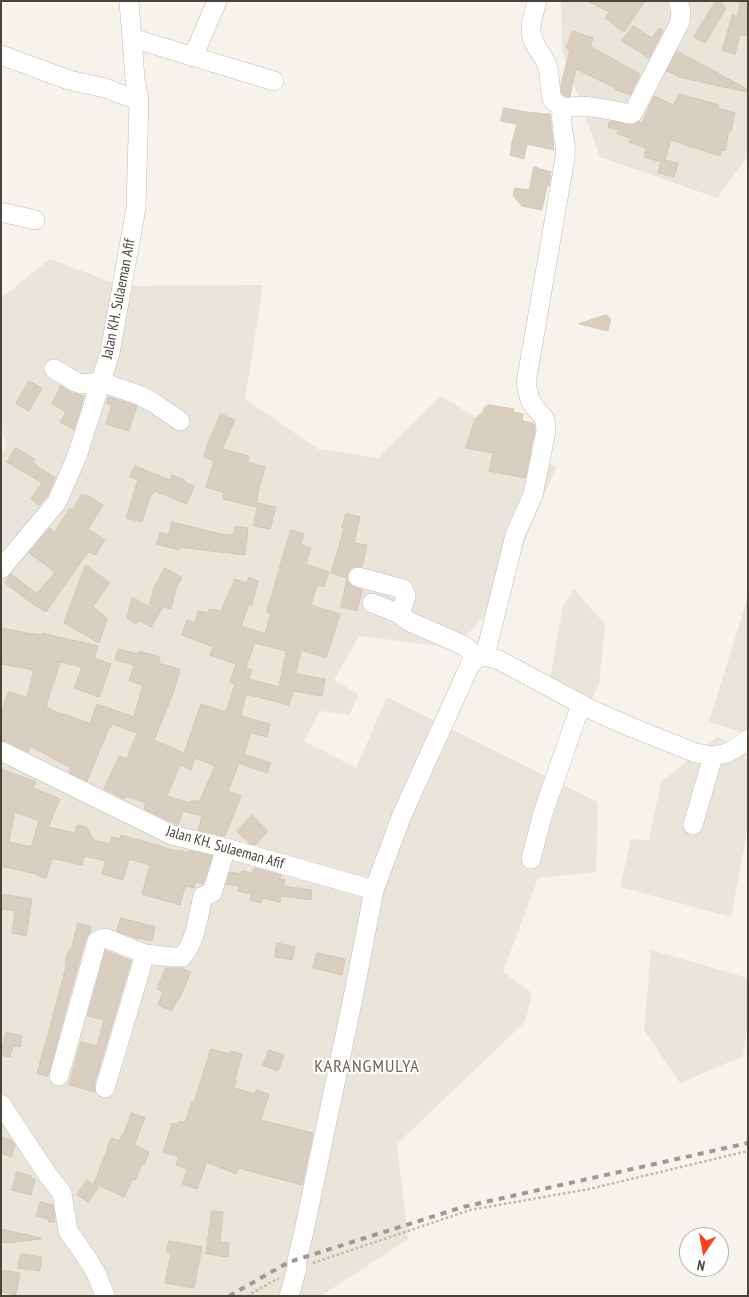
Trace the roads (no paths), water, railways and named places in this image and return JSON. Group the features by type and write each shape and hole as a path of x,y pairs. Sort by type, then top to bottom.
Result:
{"street":[{"name":"Jalan KH. Sulaeman Afif","path":"1,569 57,502 77,456 110,353 136,208 139,101 135,79 129,1"},
{"path":"193,56 217,1"},
{"path":"537,1 531,25 533,42 545,58 548,66 553,101 564,109"},
{"path":"289,1296 297,1268 297,1260 374,890 402,815 470,666 481,657 515,535 533,495 546,431 545,419 530,400 526,383 564,164 566,147 562,114 564,109 569,106 587,106 633,113 680,22 681,11 678,1"},
{"path":"132,38 274,81"},
{"path":"1,55 69,80 105,88 139,101"},
{"path":"1,212 35,220"},
{"path":"54,369 82,384 101,382 147,399 180,422"},
{"path":"358,576 403,589 406,596 400,614"},
{"path":"372,603 400,614 408,621 465,646 481,657 500,660 592,710 696,753 713,756 727,752 748,739"},
{"path":"531,859 543,813 581,704"},
{"name":"Jalan KH. Sulaeman Afif","path":"1,751 172,835 226,848 374,890"},
{"path":"693,825 713,756"},
{"path":"59,1076 97,940 105,938 145,954 172,958 182,957 189,950 203,896 212,893 226,848"},
{"path":"105,1088 145,954"},
{"path":"1,1104 47,1174 62,1193 68,1231 97,1275 104,1296"}],"railway":[{"path":"229,1296 289,1262 463,1207 748,1143"}],"district":[{"name":"KARANGMULYA","path":"367,1067"}]}
